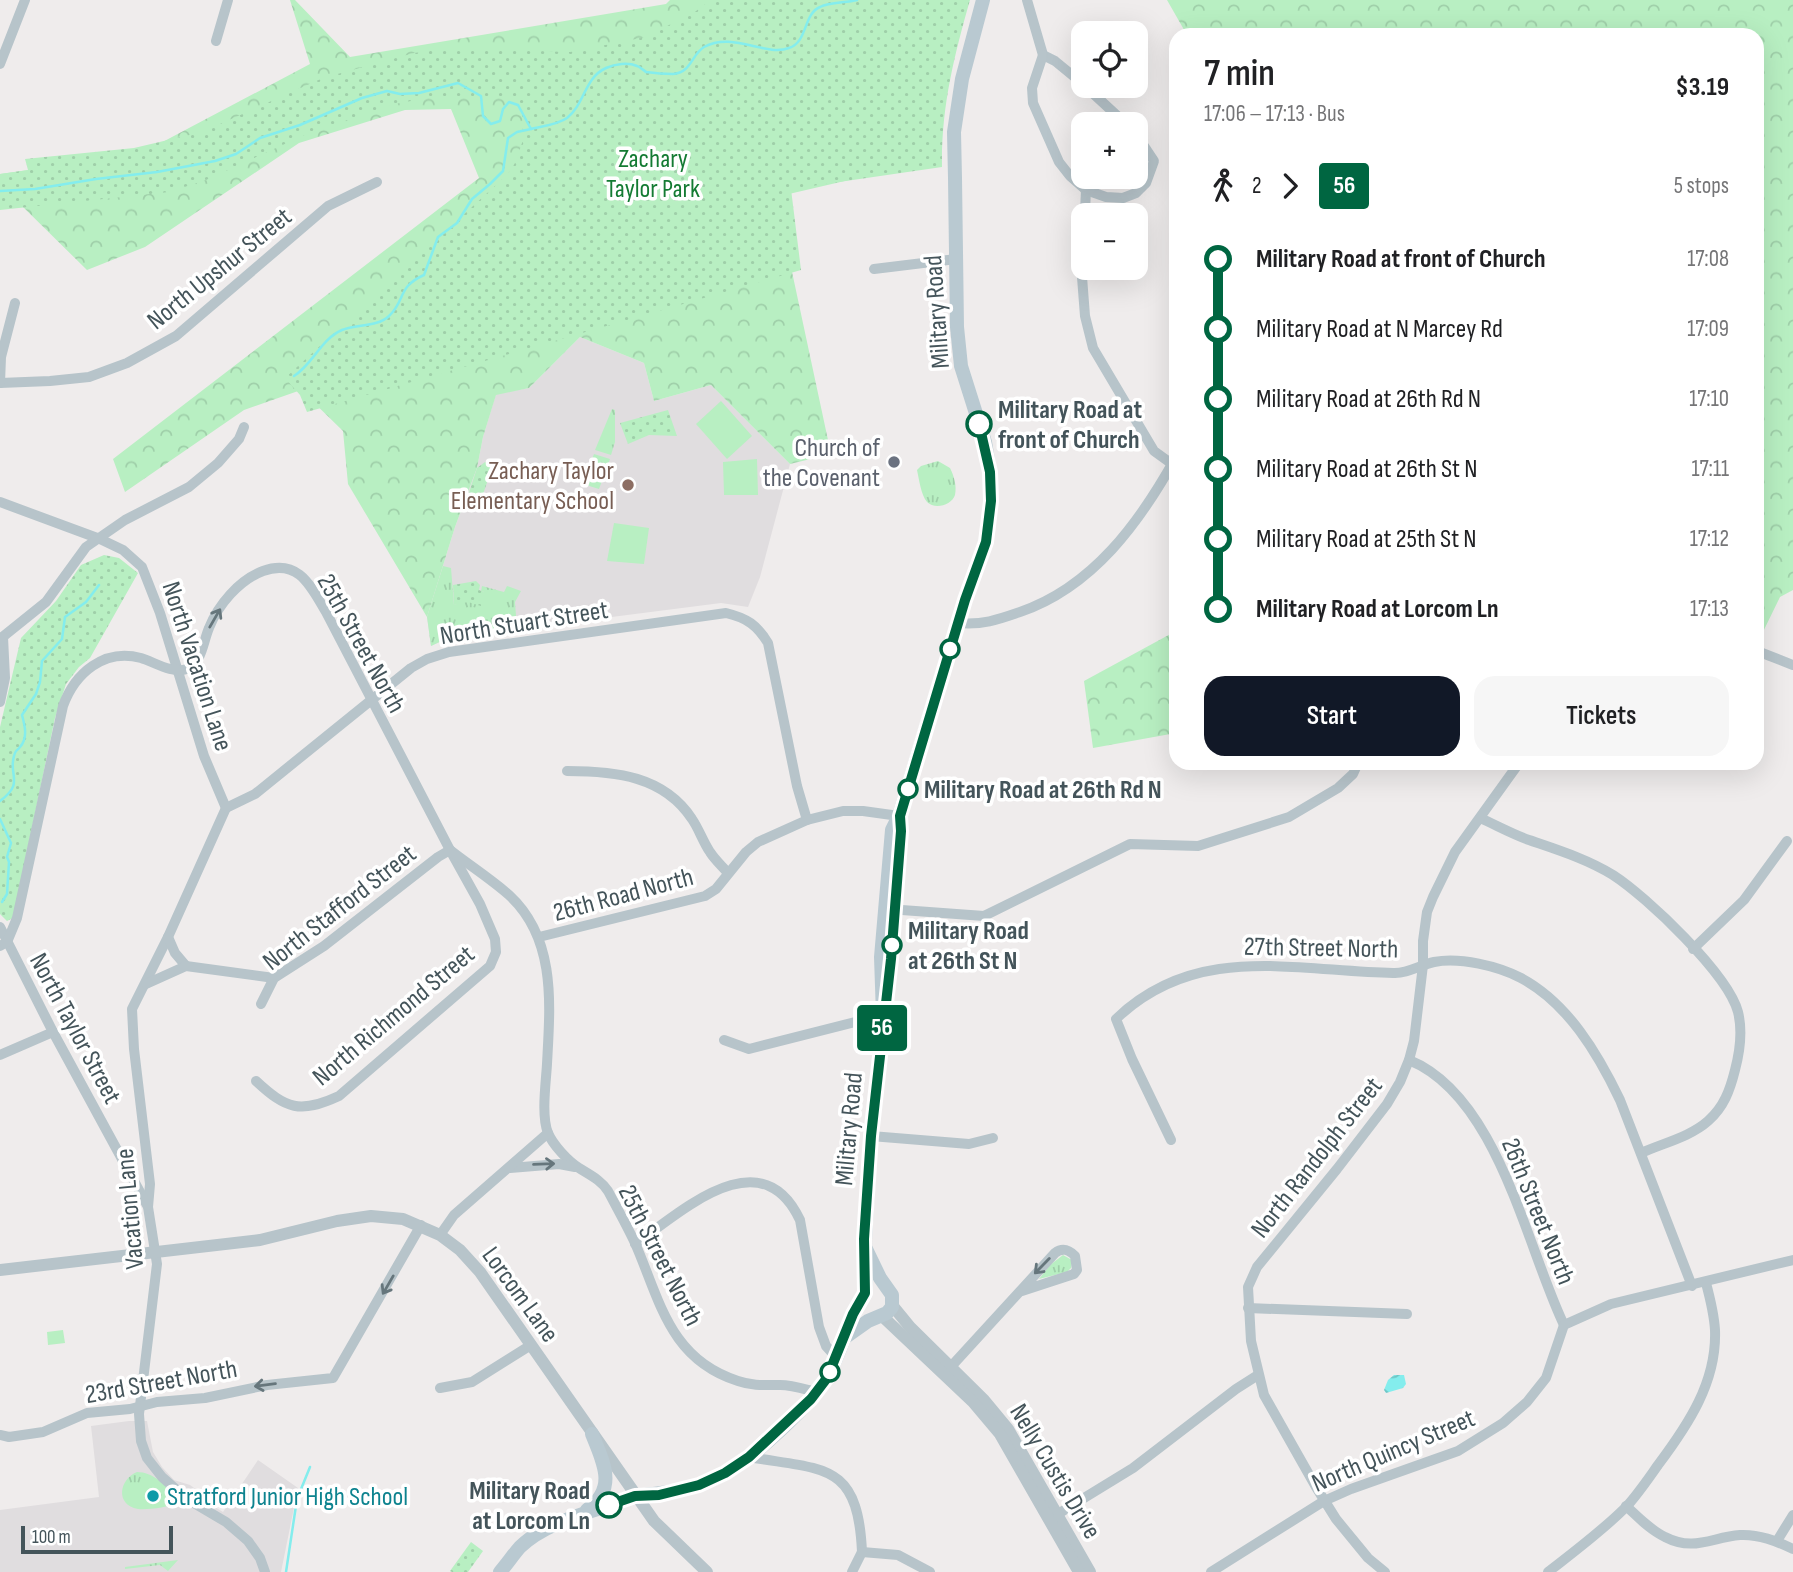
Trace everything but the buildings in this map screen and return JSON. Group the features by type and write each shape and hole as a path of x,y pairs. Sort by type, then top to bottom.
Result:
{"main road":[{"name":"Military Road","path":"500,1572 521,1546 547,1528 635,1496 659,1495 699,1485 725,1473 749,1457 790,1420 827,1378 865,1292 871,1136 883,1015 881,957 889,909 892,830 900,816 958,623 986,542 991,501 985,442 961,366 957,327 954,132 967,56 983,0"},
{"path":"844,1338 889,1311 892,1305 892,1295 865,1248"},
{"path":"881,1315 869,1305 865,1292 870,1284 885,1286"},
{"path":"572,1517 595,1504 603,1494 606,1483 604,1465 592,1434"}],"street":[{"path":"0,64 25,0"},
{"path":"216,41 228,0"},
{"path":"1027,0 1043,54 1032,88 1033,103 1059,162 1086,190 1106,197 1123,198 1140,189"},
{"path":"1043,54 1071,74"},
{"path":"1098,98 1113,112"},
{"path":"1148,152 1154,161 1148,178"},
{"name":"North Upshur Street","path":"0,383 89,377 127,363 177,336 328,206 377,182"},
{"path":"1086,190 1082,276 1085,316 1093,348 1154,451 1169,458"},
{"path":"874,269 956,259"},
{"path":"0,383 1,357 15,303"},
{"path":"0,702 5,678 2,638 46,602 86,547 125,520 189,487 232,447 244,427"},
{"path":"958,623 981,624 999,620 1037,607 1068,590 1088,574 1129,530 1169,469"},
{"name":"North Vacation Lane","path":"0,502 100,539 123,550 142,567 160,613 204,756 226,808"},
{"name":"25th Street North","path":"179,671 196,662 209,627 231,593 258,573 279,567 299,573 310,585 326,612 450,850 474,890"},
{"name":"North Stuart Street","path":"226,808 255,794 411,668 427,659 449,652 726,613 749,621 759,629 768,643 797,786 807,820"},
{"path":"1764,653 1793,665"},
{"name":"North Taylor Street","path":"4,944 17,918 63,706 75,681 96,663 117,656 141,658 179,671"},
{"path":"889,909 984,916 1130,844 1198,846 1289,817 1338,788 1355,770"},
{"name":"North Randolph Street","path":"1248,1308 1248,1287 1254,1271 1299,1219 1400,1083 1409,1060 1423,965 1427,912 1455,852 1514,770"},
{"path":"567,771 612,773 656,785 676,800 692,819 709,852 728,873"},
{"name":"Vacation Lane","path":"226,808 168,937 132,1009 134,1049 150,1184 148,1207 157,1272 140,1406 141,1441 147,1458 162,1477 187,1499 226,1522 248,1541 260,1558 265,1572"},
{"name":"26th Road North","path":"539,937 692,901 716,889 758,842 807,820 843,811 900,816"},
{"path":"1480,818 1528,840 1559,849 1613,875 1636,892 1724,984 1738,1011 1741,1040 1732,1084 1720,1108 1699,1128 1641,1153"},
{"path":"1693,949 1744,900 1787,841"},
{"name":"25th Street North","path":"450,850 510,895 539,937 551,1002 545,1112 548,1133 565,1156 599,1180 606,1189 635,1244 666,1321 677,1339 708,1367 740,1382 782,1385 816,1392"},
{"name":"North Stafford Street","path":"261,1004 274,978 324,946 450,850"},
{"name":"North Richmond Street","path":"256,1081 276,1100 289,1106 318,1105 339,1096 490,966 496,952 495,939 474,890"},
{"name":"North Taylor Street","path":"0,927 4,944 148,1207"},
{"path":"168,937 175,953 186,966"},
{"name":"27th Street North","path":"1171,1140 1116,1019 1135,1001 1173,982 1224,968 1252,965 1397,974 1444,961 1487,966 1521,979 1556,1005 1588,1041 1607,1072 1692,1286"},
{"path":"146,984 186,966 274,978"},
{"path":"724,1040 749,1049 883,1015"},
{"path":"0,1055 53,1031"},
{"name":"26th Street North","path":"1409,1060 1432,1072 1446,1084 1476,1119 1500,1163 1543,1278 1564,1325"},
{"path":"440,1235 454,1215 548,1133"},
{"path":"871,1136 969,1144 993,1138"},
{"path":"510,1168 558,1164 578,1167"},
{"path":"635,1244 723,1186 745,1182 773,1188 794,1209 800,1220 819,1326 826,1346 837,1358"},
{"name":"Lorcom Lane","path":"0,1270 260,1240 354,1217 388,1217 421,1225 460,1250 480,1272 635,1496 654,1521 707,1572"},
{"name":"23rd Street North","path":"0,1435 9,1437 43,1432 87,1413 205,1398 267,1385 333,1378 421,1225"},
{"path":"947,1370 1058,1251 1069,1250 1075,1256 1078,1262 1074,1274 1022,1291"},
{"path":"1564,1325 1611,1304 1793,1260"},
{"path":"1548,1572 1626,1506 1684,1430 1703,1392 1712,1361 1715,1332 1713,1308 1706,1283"},
{"name":"Nelly Custis Drive","path":"892,1305 947,1370"},
{"path":"1385,1572 1368,1558 1324,1501 1264,1395 1251,1341 1248,1308 1407,1314"},
{"name":"Nelly Custis Drive","path":"881,1315 984,1400 1053,1517 1090,1572"},
{"name":"North Quincy Street","path":"1211,1572 1225,1568 1324,1501 1451,1454 1503,1423 1527,1402 1546,1378 1564,1325"},
{"path":"440,1388 472,1382 531,1345"},
{"path":"1053,1517 1133,1468 1258,1375"},
{"path":"749,1457 807,1464 830,1473 845,1486 857,1508 862,1552 852,1572"},
{"path":"1626,1506 1653,1530 1678,1542 1706,1544 1738,1535 1755,1536 1777,1541 1793,1549"},
{"path":"1777,1541 1793,1515"},
{"name":"Nelly Custis Drive","path":"1053,1517 1079,1572"},
{"path":"862,1552 898,1555 930,1572"}],"shaded area":[{"name":"Zachary Taylor Elementary School","path":"580,337 644,363 654,401 711,385 790,464 760,577 748,607 721,603 448,638 431,646 427,617 477,468 496,394 529,388"},
{"path":"147,1421 153,1452 162,1467 174,1480 190,1485 201,1493 207,1502 223,1512 258,1460 298,1488 281,1572 0,1572 0,1510 99,1497 91,1426"}],"green space":[{"name":"Zachary Taylor Park","path":"290,0 295,0 350,57 666,4 670,0 966,0 922,163 776,197 831,454 790,464 711,385 654,401 644,363 580,337 529,388 496,395 477,468 427,617 348,484 343,431 301,390 244,410 125,492 113,459 479,178 451,109 405,110 299,143 145,247 87,270 19,203 0,205 0,174 138,155 310,64"},
{"name":"Zachary Taylor Park","path":"711,0 970,0 950,82 942,167 791,189 801,270 307,412 300,395 285,378 508,174 522,143 522,114 515,102 504,96 437,96 395,104 311,132 206,180 169,192 0,210 0,174 28,170 25,159 134,148 202,132 323,78 414,53 453,48 570,52 646,37 696,11"},
{"path":"1167,0 1793,0 1793,590 1780,597 1764,630 1764,28 1183,28"},
{"path":"721,401 752,436 727,459 696,424"},
{"path":"612,409 615,410 615,442 611,455 595,450"},
{"path":"668,410 677,436 649,435 628,444 620,423"},
{"path":"594,454 610,459 599,489 586,485 585,478"},
{"path":"757,459 758,495 724,495 723,462"},
{"path":"938,461 950,468 956,488 955,495 947,504 934,506 925,499 917,470 921,466"},
{"path":"485,462 493,465 479,506 466,502 477,468"},
{"path":"614,523 649,528 644,564 607,561"},
{"path":"104,555 119,558 138,573 90,658 66,684 55,718 13,918 7,921 0,914 0,727 21,638 56,601 81,565"},
{"path":"443,566 451,568 454,605 484,592 481,591 482,586 504,592 507,586 521,591 515,602 517,629 448,638 431,646 427,617"},
{"path":"476,581 480,585 479,590 484,592 481,606 468,602 454,605 453,585"},
{"path":"1169,635 1169,734 1093,748 1084,681"},
{"path":"1063,1255 1072,1260 1071,1268 1067,1272 1039,1279 1050,1265"},
{"path":"63,1330 65,1343 48,1345 47,1332"},
{"path":"137,1472 148,1474 163,1483 177,1495 178,1503 147,1509 131,1507 123,1497 123,1486 131,1475"},
{"path":"471,1542 483,1551 468,1572 450,1571"},
{"path":"178,1560 168,1571 160,1565 125,1569 125,1567"}],"water":[{"path":"1394,1375 1404,1375 1406,1384 1403,1388 1386,1393 1384,1390 1388,1380"}],"waterway":[{"path":"0,191 35,189 157,172 215,161 236,154 260,138 300,125 362,98 387,91 400,94 419,93 458,83 481,96 483,116 491,124 500,121 503,109 509,102 518,105 531,129 549,125 567,118 578,106 593,78 606,68 630,64 646,72 673,74 684,70 700,50 715,43 737,43 780,50 789,48 799,40 811,16 820,7 857,0"},
{"path":"294,376 335,334 348,328 379,322 389,316 410,284 424,275 438,237 457,223 472,199 503,171 508,138 517,132 531,129"},
{"path":"0,801 8,795 14,784 14,756 25,736 22,715 36,694 42,661 62,639 65,617 86,602 99,585"},
{"path":"0,819 11,843 7,857 7,894 2,902"},
{"path":"286,1572 297,1499 310,1467"}],"bus line":[{"name":"56","path":"609,1505 635,1496 659,1495 699,1485 725,1473 749,1457 811,1399 827,1378 853,1314 865,1293 864,1239 871,1136 891,959 900,816 965,600 986,542 991,501 990,472 979,424"}],"place":[{"name":"Military Road at front of Church","path":"979,424"},
{"name":"Church of the Covenant","path":"894,462"},
{"name":"Zachary Taylor Elementary School","path":"628,485"},
{"name":"Military Road at 26th Rd N","path":"908,789"},
{"name":"Military Road at 26th St N","path":"892,945"},
{"name":"Stratford Junior High School","path":"153,1496"},
{"name":"Military Road at Lorcom Ln","path":"609,1505"}]}
